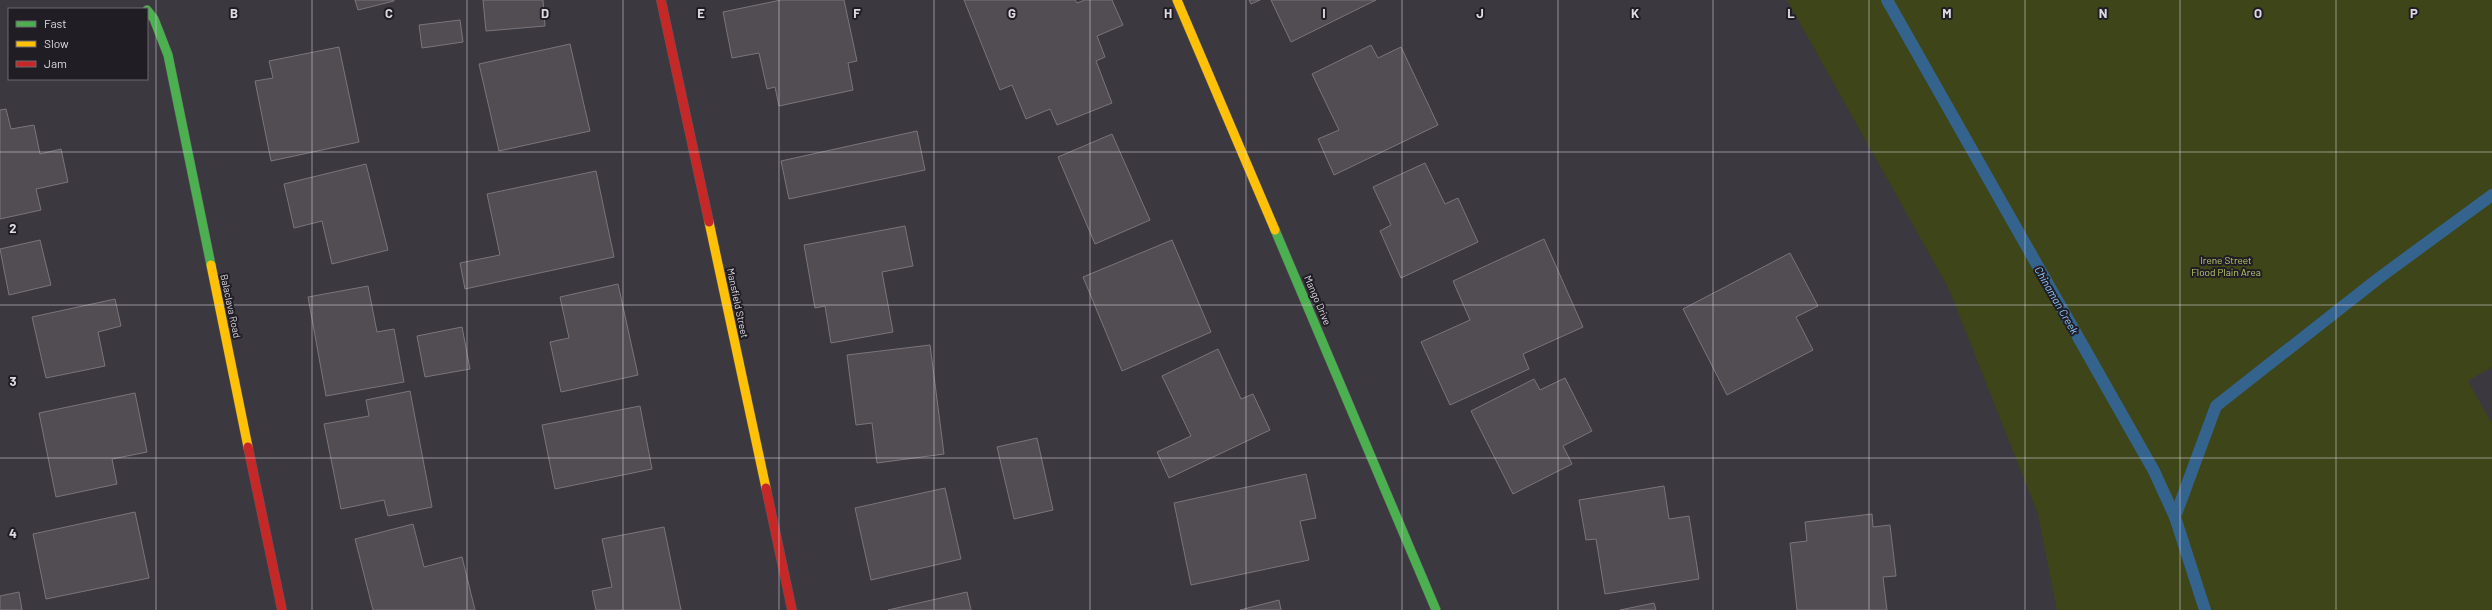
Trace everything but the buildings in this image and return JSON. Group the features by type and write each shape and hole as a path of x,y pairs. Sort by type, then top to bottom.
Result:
{"street":[{"name":"Mansfield Street","path":"661,0 792,610"},
{"name":"Mango Drive","path":"1177,0 1425,579 1436,610"},
{"name":"Balaclava Road","path":"148,11 154,19 168,54 282,610"}],"green space":[{"name":"Irene Street Flood Plain Area","path":"1787,0 2492,0 2492,367 2468,381 2492,424 2492,610 2057,610 2038,514 1949,289"}],"waterway":[{"name":"Chinaman Creek","path":"1887,0 2154,471 2175,517 2205,610"},
{"path":"2175,517 2216,406 2379,278 2492,195"}],"traffic: fast":[{"path":"148,11 154,19 168,55 211,265"},
{"path":"1275,230 1436,610"}],"traffic: slow":[{"path":"1177,0 1275,230"},
{"path":"709,222 766,488"},
{"path":"211,265 248,447"}],"traffic: jam":[{"path":"661,0 709,222"},
{"path":"248,447 282,610"},
{"path":"766,488 792,610"}]}
